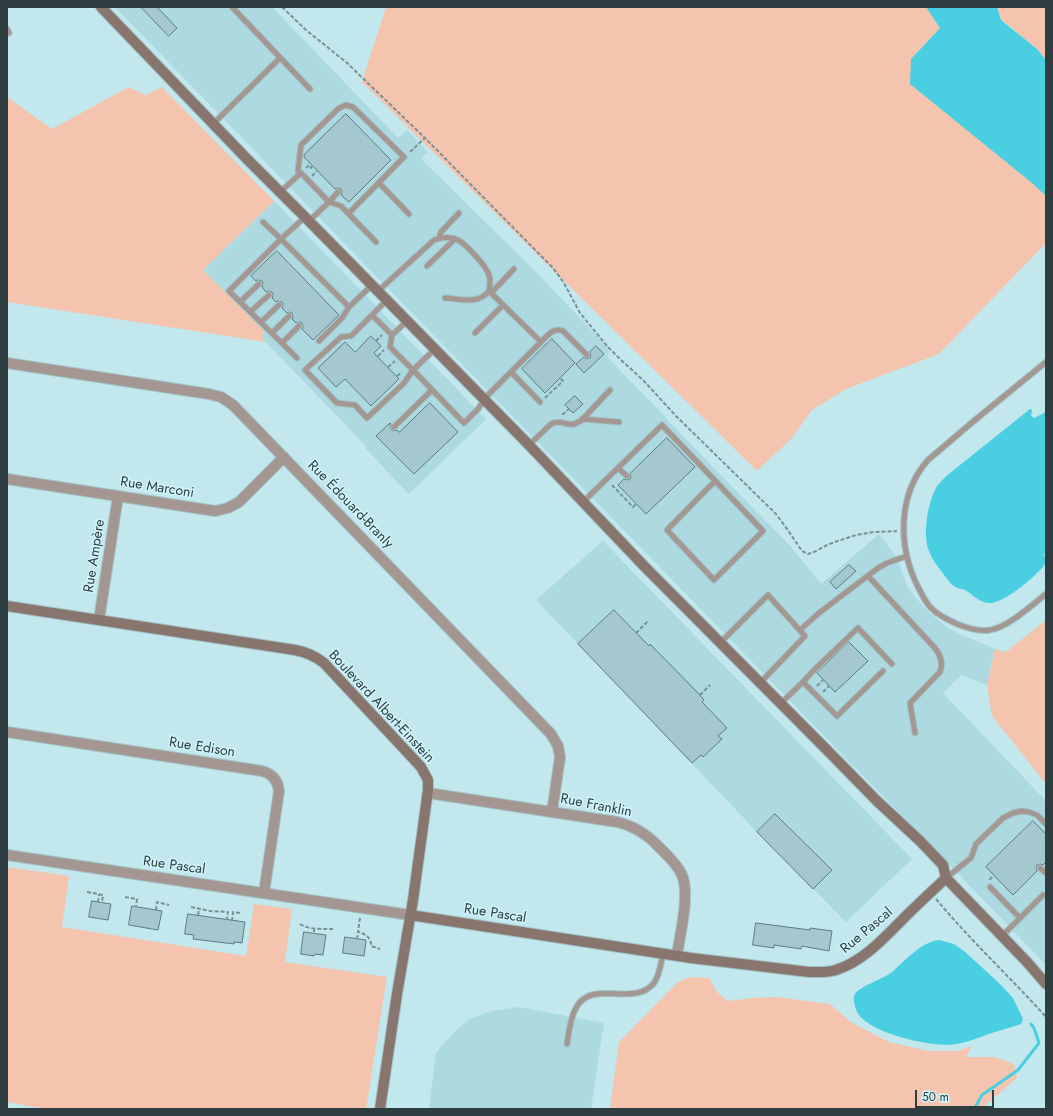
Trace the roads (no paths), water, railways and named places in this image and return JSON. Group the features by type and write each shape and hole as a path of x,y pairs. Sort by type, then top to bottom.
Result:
{"street":[{"path":"101,7 213,124 529,445 644,566 877,801 920,841 943,865 946,878 1027,962 1046,984"},
{"name":"Rue Édouard-Branly","path":"7,363 216,395 228,401 237,408 551,734 558,746 560,757 552,812"},
{"name":"Rue Marconi","path":"7,480 210,511 225,509 239,502 284,457"},
{"name":"Rue Ampère","path":"99,620 118,496"},
{"name":"Boulevard Albert-Einstein","path":"7,606 295,650 313,656 324,663 416,760 428,780 428,793 380,1109"},
{"name":"Rue Edison","path":"7,732 262,771 272,775 277,783 279,791 264,893"},
{"name":"Rue Franklin","path":"428,793 617,822 635,828 645,834 678,866 685,882 686,896 677,955"},
{"name":"Rue Pascal","path":"7,855 663,953 809,972 835,970 853,962 881,942 946,878"}],"lane":[{"path":"232,7 310,89"},
{"path":"213,124 280,58"},
{"path":"349,213 404,158 353,107 346,105 339,108 301,145 298,170 329,202 341,206 349,213 376,242"},
{"path":"380,172 385,177"},
{"path":"280,192 301,173"},
{"path":"379,183 409,214"},
{"path":"297,358 229,291 281,239 329,202 338,192"},
{"path":"439,238 441,232 459,213"},
{"path":"263,222 349,307"},
{"path":"319,341 342,318 349,307 375,288 428,244 439,238 450,238 455,239 464,245 486,269 490,277 490,292 540,342"},
{"path":"427,266 455,239"},
{"path":"445,298 475,300 481,298 490,292 514,269"},
{"path":"240,302 259,284"},
{"path":"250,312 269,295"},
{"path":"387,300 351,336 341,337 305,370 337,403 355,405 368,418 404,383 413,370 434,349"},
{"path":"261,322 279,305"},
{"path":"475,333 503,305"},
{"path":"372,315 392,335"},
{"path":"272,333 290,316"},
{"path":"407,321 392,335 390,347 464,422 540,342 554,330 559,329 563,331 587,355"},
{"path":"282,343 299,326"},
{"path":"1046,362 975,420 928,460 922,467 909,493 904,530 904,541 907,556 916,582 931,608 945,618 975,630 991,630 1002,626 1016,617 1046,594"},
{"path":"511,372 540,402"},
{"path":"394,427 432,390"},
{"path":"529,445 554,422 575,424 582,419 610,390"},
{"path":"582,419 619,422"},
{"path":"583,502 662,425 763,531 714,580 667,530 715,481"},
{"path":"618,468 627,476"},
{"path":"800,630 819,613 868,576 887,563 907,556"},
{"path":"868,576 934,647 941,658 942,668 940,672 910,702 915,733"},
{"path":"720,643 768,595 805,636 760,683"},
{"path":"781,703 858,628 892,664"},
{"path":"803,682 837,716 883,671"},
{"path":"946,878 971,858 976,844 1003,818 1013,813 1022,811 1029,812 1037,816 1046,824"},
{"path":"1040,868 1046,873"},
{"path":"990,887 1020,918"},
{"path":"1002,936 1043,895"},
{"path":"567,1044 572,1017 576,1006 585,997 597,994 630,994 641,992 654,983 663,953"}],"water":[{"path":"926,7 997,7 1001,20 1037,49 1046,60 1046,196 910,84 911,59 940,28"},
{"path":"1030,409 1032,410 1031,416 1034,418 1046,412 1046,550 1044,555 1046,561 1042,568 1031,579 1009,596 997,602 988,603 977,599 965,590 956,588 936,565 927,544 927,518 934,493 937,486 943,479"},
{"path":"939,940 954,944 964,951 1002,986 1013,998 1023,1019 1021,1024 967,1042 948,1045 910,1040 880,1030 868,1023 859,1015 854,1000 854,995 858,991 892,972 926,944"}],"waterway":[{"path":"974,1109 982,1095 1018,1070 1039,1043 1034,1028 1031,1024"}]}
